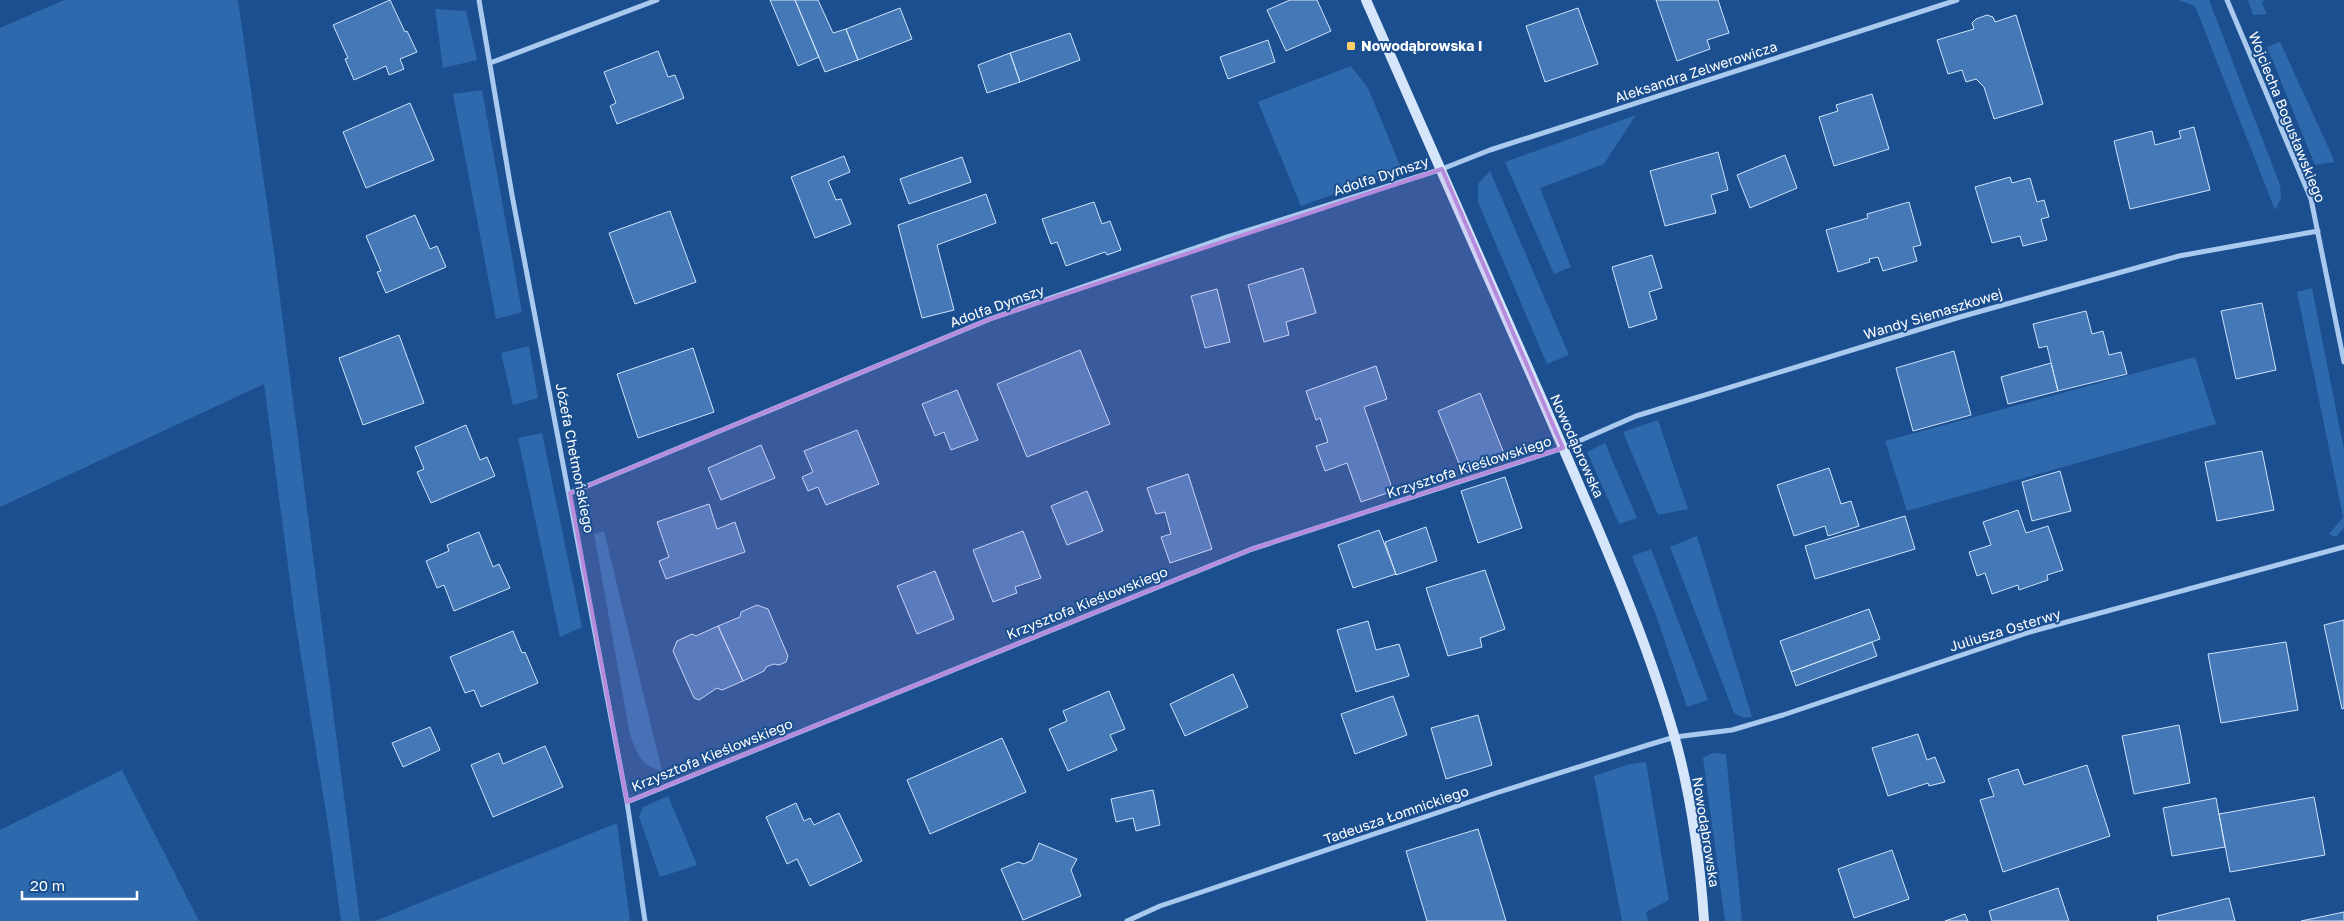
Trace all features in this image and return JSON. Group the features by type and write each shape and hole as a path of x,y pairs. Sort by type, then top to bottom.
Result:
{"street":[{"name":"Józefa Chełmońskiego","path":"479,0 512,195 570,492 627,802 645,921"},
{"path":"490,63 657,0"},
{"name":"Nowodąbrowska","path":"1366,0 1612,557 1654,669 1675,737 1690,809 1704,921"},
{"name":"Aleksandra Zelwerowicza","path":"1442,169 1490,150 1958,0"},
{"name":"Wojciecha Bogusławskiego","path":"2227,0 2311,199 2344,362"},
{"name":"Adolfa Dymszy","path":"570,492 990,319 1221,239 1442,169"},
{"name":"Wandy Siemaszkowej","path":"1563,448 1636,416 1960,317 2179,256 2318,231"},
{"name":"Krzysztofa Kieślowskiego","path":"627,802 1252,549 1563,448"},
{"name":"Juliusza Osterwy","path":"1675,737 1732,730 1783,715 2030,632 2344,547"},
{"name":"Tadeusza Łomnickiego","path":"1127,921 1160,906 1496,793 1675,737"}],"highlighted area":[{"path":"1442,169 1563,448 1252,549 627,802 570,493 990,319"}],"shaded area":[{"path":"64,0 238,0 274,252 360,921 341,921 330,838 295,619 264,384 0,507 0,28"},
{"path":"2178,0 2209,0 2280,185 2281,198 2275,210 2195,6"},
{"path":"2248,0 2264,0 2262,3 2267,14 2253,15"},
{"path":"435,9 466,11 477,60 443,68"},
{"path":"2280,42 2335,162 2315,165 2267,47"},
{"path":"1351,66 1368,88 1402,170 1301,206 1258,102"},
{"path":"482,90 522,312 496,319 453,94"},
{"path":"1636,115 1604,164 1540,188 1571,267 1554,274 1505,162"},
{"path":"1490,171 1569,355 1547,364 1478,202 1478,184"},
{"path":"2312,288 2344,450 2344,528 2336,537 2329,534 2343,517 2297,292"},
{"path":"529,346 538,398 513,405 501,353"},
{"path":"2195,357 2216,424 1907,511 1885,441"},
{"path":"1658,420 1688,509 1658,515 1623,432"},
{"path":"542,433 582,627 560,637 518,438"},
{"path":"1605,443 1637,518 1619,524 1587,452"},
{"path":"604,531 662,771 644,762 630,735 594,534"},
{"path":"1697,536 1752,717 1744,718 1734,713 1670,547"},
{"path":"1651,549 1708,700 1687,707 1657,618 1632,556"},
{"path":"1713,753 1726,754 1742,921 1725,921 1703,758"},
{"path":"1646,762 1669,900 1646,912 1648,921 1622,921 1594,776 1630,764"},
{"path":"122,770 199,921 0,921 0,830"},
{"path":"668,796 697,865 660,877 639,817 643,807"},
{"path":"617,823 630,921 375,921"}],"building":[{"path":"390,0 417,52 400,59 404,69 389,75 386,66 354,80 345,59 348,58 333,25"},
{"path":"770,0 795,0 819,57 798,66"},
{"path":"795,0 818,0 833,33 846,29 858,60 825,72"},
{"path":"1290,0 1317,0 1331,31 1286,51 1267,10"},
{"path":"1656,0 1718,0 1729,33 1707,40 1710,49 1677,61"},
{"path":"900,8 912,39 858,60 846,29"},
{"path":"1578,8 1598,64 1545,82 1526,26"},
{"path":"1987,15 1993,17 1995,22 2016,15 2043,104 1994,119 1984,87 1976,79 1966,82 1962,70 1948,74 1937,40 1974,29 1972,23 1976,19"},
{"path":"1070,33 1080,60 1020,82 1010,53"},
{"path":"1268,40 1275,62 1228,79 1220,57"},
{"path":"658,51 668,77 675,75 684,98 617,124 610,106 616,103 604,72"},
{"path":"1010,53 1020,82 987,93 978,65"},
{"path":"1872,94 1889,149 1834,166 1819,117 1838,111 1836,105"},
{"path":"410,103 434,160 366,188 343,132"},
{"path":"2194,127 2210,190 2130,209 2114,141 2152,131 2155,145 2181,138 2179,131"},
{"path":"1718,152 1728,190 1711,195 1716,213 1665,226 1650,171"},
{"path":"1785,155 1797,188 1750,208 1737,175"},
{"path":"844,156 850,172 828,181 836,200 841,199 851,224 815,238 791,177"},
{"path":"962,157 971,182 909,204 900,179"},
{"path":"2010,177 2012,183 2030,178 2037,202 2044,200 2049,217 2041,219 2047,240 2023,246 2020,236 1992,243 1975,187"},
{"path":"986,194 996,223 937,245 954,310 922,318 898,225"},
{"path":"1094,202 1102,224 1110,221 1121,250 1107,255 1105,252 1066,266 1057,242 1051,244 1042,219"},
{"path":"1909,202 1921,245 1913,247 1917,261 1883,271 1878,257 1869,259 1870,262 1838,272 1826,230 1868,218 1867,214"},
{"path":"670,211 696,282 635,304 609,233"},
{"path":"415,215 430,249 437,246 446,267 386,293 377,272 381,271 366,236"},
{"path":"1652,255 1662,288 1649,292 1657,319 1629,328 1612,267"},
{"path":"1303,268 1316,313 1286,322 1289,335 1264,342 1248,285"},
{"path":"1217,289 1230,342 1205,348 1191,296"},
{"path":"2262,303 2276,370 2236,379 2221,311"},
{"path":"2086,311 2092,334 2103,331 2109,355 2121,352 2127,374 2058,391 2047,346 2039,348 2033,324"},
{"path":"399,335 424,403 363,425 339,358"},
{"path":"693,348 714,412 638,438 617,374"},
{"path":"1080,350 1110,424 1027,457 997,384"},
{"path":"1954,351 1971,415 1913,431 1896,368"},
{"path":"2051,363 2058,391 2008,404 2001,377"},
{"path":"1376,366 1387,399 1364,407 1393,491 1361,502 1347,463 1325,471 1316,446 1328,442 1320,418 1316,420 1306,391"},
{"path":"957,390 978,440 951,450 944,432 935,436 922,404"},
{"path":"1480,393 1505,456 1462,471 1438,411"},
{"path":"466,425 480,460 487,457 495,476 431,503 417,472 424,469 415,447"},
{"path":"857,430 879,484 826,505 818,487 808,491 802,477 813,472 804,451"},
{"path":"761,445 775,478 721,500 708,468"},
{"path":"2262,451 2274,510 2217,521 2205,462"},
{"path":"1829,468 1841,504 1851,501 1859,526 1828,536 1825,526 1794,536 1777,485"},
{"path":"2060,471 2071,511 2032,521 2022,482"},
{"path":"1188,474 1212,549 1170,563 1161,537 1171,534 1165,512 1156,514 1147,488"},
{"path":"1505,477 1522,528 1478,543 1461,491"},
{"path":"1087,491 1103,531 1067,545 1051,506"},
{"path":"709,504 717,529 735,522 745,552 666,579 659,561 669,557 657,522"},
{"path":"2018,510 2026,533 2048,526 2063,570 2047,575 2048,580 2019,590 2018,585 1992,594 1985,573 1977,576 1969,552 1991,545 1983,522"},
{"path":"1905,516 1915,549 1815,579 1805,546"},
{"path":"1426,527 1437,561 1396,575 1385,542"},
{"path":"1379,530 1396,574 1353,588 1338,545"},
{"path":"1023,531 1041,578 1015,587 1017,593 993,602 973,550"},
{"path":"479,532 493,567 499,564 510,588 454,611 444,585 437,588 426,561 449,551 447,545"},
{"path":"1485,570 1505,629 1480,638 1482,647 1448,656 1426,588"},
{"path":"935,571 954,619 917,634 897,586"},
{"path":"757,605 768,609 788,656 786,662 766,667 764,671 743,681 718,626 740,617 741,612"},
{"path":"1869,609 1880,639 1791,672 1780,641"},
{"path":"2344,620 2344,708 2342,709 2324,625"},
{"path":"1368,621 1376,650 1399,644 1409,676 1356,692 1337,630"},
{"path":"718,626 743,681 722,690 717,688 699,700 694,698 673,651 677,641 692,634 696,636"},
{"path":"513,631 522,653 525,652 538,683 481,707 474,690 465,693 450,657"},
{"path":"1872,642 1877,656 1796,686 1791,672"},
{"path":"2286,642 2298,710 2221,723 2208,654"},
{"path":"1233,674 1248,707 1185,736 1170,704"},
{"path":"1109,691 1125,729 1110,735 1117,750 1068,771 1049,729 1067,721 1063,711"},
{"path":"1393,696 1407,735 1355,754 1341,714"},
{"path":"1478,715 1492,765 1446,779 1431,728"},
{"path":"2179,725 2190,783 2134,794 2122,736"},
{"path":"430,727 440,750 403,767 392,743"},
{"path":"1918,734 1927,760 1935,757 1945,782 1929,786 1928,783 1888,796 1872,748"},
{"path":"1002,738 1026,792 930,834 907,780"},
{"path":"545,746 563,787 493,817 471,765 499,753 503,764"},
{"path":"2087,765 2110,836 2003,872 1980,800 1994,796 1988,779 2018,769 2024,785"},
{"path":"1153,790 1160,825 1136,831 1133,818 1116,822 1111,799"},
{"path":"2314,797 2325,855 2230,872 2219,814"},
{"path":"2216,798 2225,847 2172,856 2163,808"},
{"path":"796,803 804,821 810,818 814,825 839,813 862,861 810,886 797,859 787,864 766,817"},
{"path":"1478,829 1506,921 1427,921 1406,851"},
{"path":"1039,843 1077,859 1071,870 1081,896 1023,920 1001,869 1018,862 1024,864 1032,860"},
{"path":"1892,850 1909,899 1854,918 1838,869"},
{"path":"2058,888 2069,921 1992,921 1989,911"},
{"path":"2229,898 2235,921 2158,921 2157,916"},
{"path":"2344,912 2344,921 2301,921"},
{"path":"1965,914 1968,921 1945,921"}],"place":[{"name":"Nowodąbrowska I","path":"1351,46"}]}
